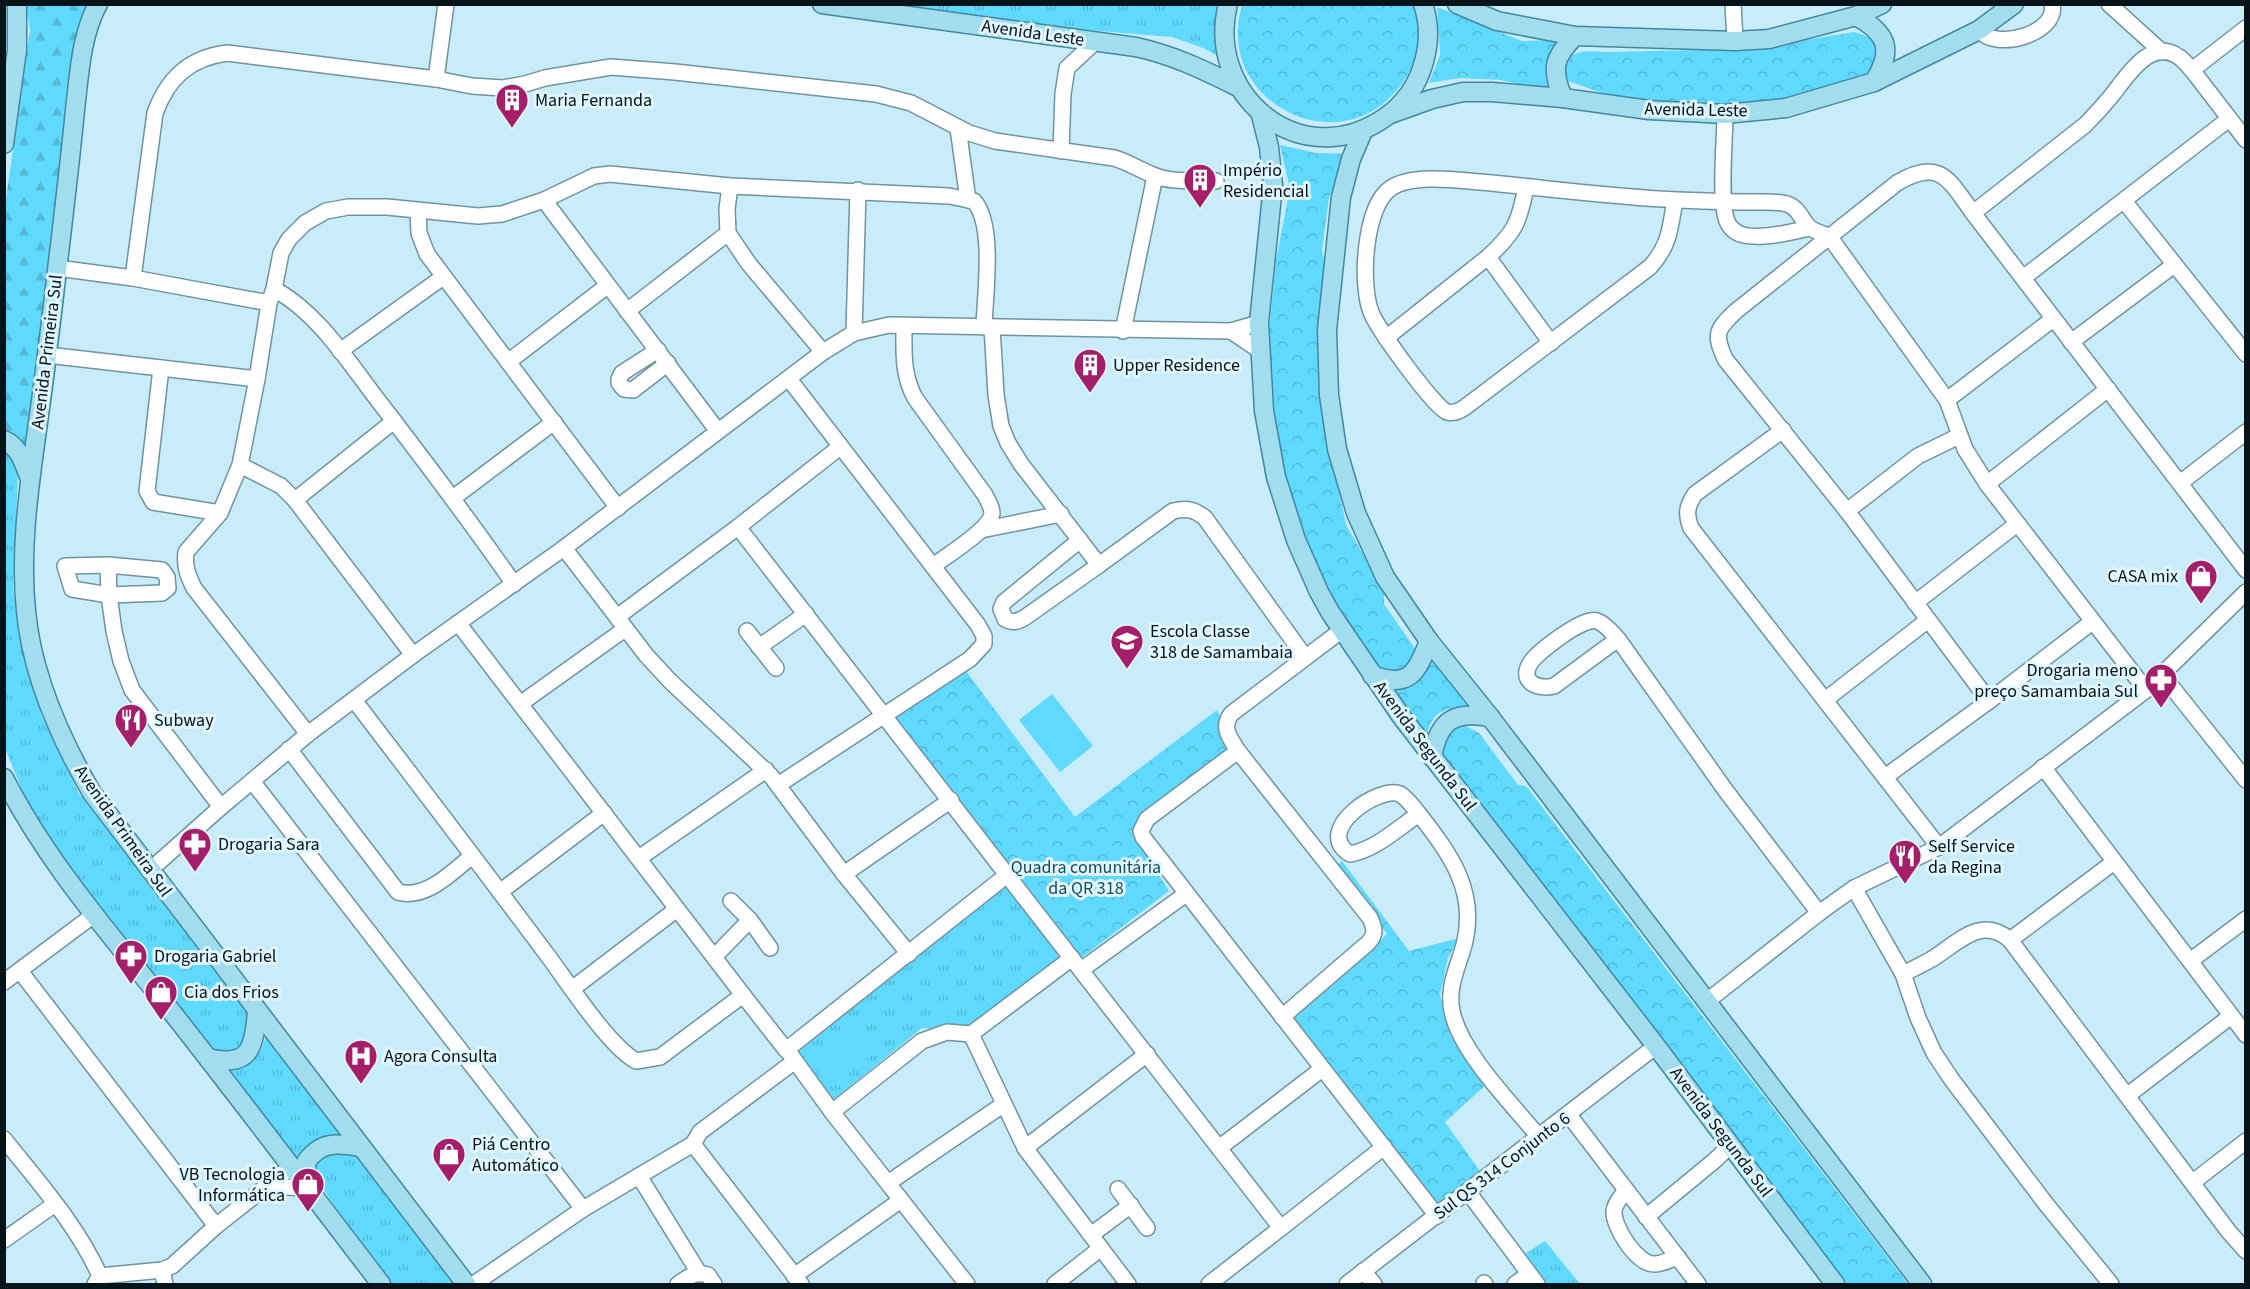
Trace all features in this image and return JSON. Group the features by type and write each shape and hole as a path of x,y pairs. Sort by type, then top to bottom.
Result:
{"main road":[{"path":"4,144 17,51 17,4"},
{"name":"Avenida Primeira Sul","path":"98,4 91,17 80,69 30,481 25,542 25,583 26,612 32,649 56,723 74,762 92,793 149,871 466,1284"},
{"name":"Avenida Leste","path":"822,4 1159,52 1187,62 1238,87"},
{"path":"1228,4 1223,23 1226,56 1238,87 1261,115 1292,132 1328,138 1363,131 1393,113 1416,86 1428,53 1428,18 1423,4"},
{"path":"1457,4 1497,21 1575,36 1735,41 1769,39 1856,16 1882,4"},
{"name":"Avenida Leste","path":"1393,113 1432,99 1463,92 1492,92 1563,98 1649,110 1725,114 1785,108 1874,82 1980,30 2014,4"},
{"path":"1856,16 1875,28 1884,46 1885,61 1874,82"},
{"path":"1563,98 1557,84 1555,62 1562,49 1575,36"},
{"name":"Avenida Segunda Sul","path":"1261,115 1269,147 1273,185 1259,322 1264,411 1276,477 1296,540 1319,592 1372,675 1432,757 1656,1046 1835,1284"},
{"path":"1363,131 1341,197 1327,330 1329,395 1337,449 1356,513 1385,577 1429,640 1922,1284"},
{"path":"4,440 19,453 30,481"},
{"path":"1372,675 1387,681 1397,681 1408,677 1422,661 1429,640"},
{"path":"1432,757 1439,731 1452,719 1472,714 1490,717"},
{"path":"4,778 18,805 95,914 381,1284"},
{"path":"208,1058 230,1062 246,1054 255,1038 257,1012"},
{"path":"307,1188 306,1162 318,1149 337,1143 360,1147"}],"street":[{"path":"436,79 446,4"},
{"path":"1733,4 1735,41"},
{"path":"1980,30 1984,36 1992,40 2014,39 2028,35 2050,18 2053,10 2052,4"},
{"path":"2109,4 2162,52 2179,57 2192,70 2246,140"},
{"path":"2192,70 2246,28"},
{"path":"1061,151 1067,68 1095,42"},
{"path":"133,279 155,113 162,93 189,65 203,58 227,52 436,79 472,86 503,88 545,78 611,68 675,72 876,94 911,103 958,128 995,141 1114,158 1155,176 1216,181"},
{"path":"1973,213 2085,125 2101,109 2133,67 2146,57 2162,52"},
{"path":"1725,114 1724,202 1727,221 1735,231 1742,235 1772,235 1809,228 1829,236 1947,400 1959,436 1987,484 2146,690"},
{"path":"2023,278 2229,119"},
{"path":"958,128 968,200"},
{"path":"1989,701 1847,511 1725,359 1718,343 1717,334 1722,324 1736,311 1912,173 1925,170 1938,172 1951,183 2246,570"},
{"path":"308,734 194,588 185,568 186,552 220,513 240,465 281,252 289,239 306,223 326,211 348,207 387,207 478,216 502,214 544,200 586,179 610,174 730,186 858,190 949,196 974,201 981,209 987,234 988,327 1001,426 1021,464 1099,566"},
{"path":"1123,331 1155,176"},
{"path":"1675,200 1668,242 1662,255 1650,267 1464,408 1455,412 1447,412 1440,407 1386,338 1373,318 1366,299 1364,281 1371,221 1379,201 1389,189 1400,183 1449,180 1675,200 1787,204 1802,216 1809,228"},
{"path":"730,186 727,209 728,233 749,264 823,352"},
{"path":"1386,338 1507,238 1521,214 1527,187"},
{"path":"854,333 858,190"},
{"path":"544,200 717,430"},
{"path":"2124,201 2245,352"},
{"path":"418,211 419,233 427,254 618,508"},
{"path":"627,311 728,233"},
{"path":"1488,256 1551,343"},
{"path":"2071,342 2174,265"},
{"path":"57,268 271,296 304,310 340,351 394,421 453,498 514,584"},
{"path":"340,351 443,277"},
{"path":"508,362 607,286"},
{"path":"1947,400 2054,319"},
{"path":"149,871 308,734 413,655 618,508 717,430 823,352 854,333 889,325 1123,331 1231,331 1259,322"},
{"path":"904,325 904,371 908,384 915,398 985,495 991,507 991,519 981,530 933,566"},
{"path":"1231,331 1259,350"},
{"path":"658,350 622,373 619,379 622,387 633,390 668,363"},
{"path":"47,355 257,380"},
{"path":"161,368 147,491 149,497 153,502 220,513"},
{"path":"778,784 970,659 984,644 984,636 978,625 789,379"},
{"path":"1987,484 2108,389"},
{"path":"295,500 394,421"},
{"path":"453,498 554,422"},
{"path":"1783,430 1695,494 1687,509 1687,519 1939,847"},
{"path":"2180,483 2246,432"},
{"path":"1847,511 1918,456 1959,436"},
{"path":"520,704 738,526 840,447"},
{"path":"240,465 280,486 295,500 413,655"},
{"path":"1080,540 1004,602 1001,609 1005,619 1011,622 1024,618 1173,511 1186,508 1196,511 1205,518 1305,657"},
{"path":"981,530 1061,514"},
{"path":"1915,603 2017,524"},
{"path":"738,526 1281,1228"},
{"path":"564,548 621,623 670,681 778,784 844,874 909,954"},
{"path":"65,566 108,566 162,570 167,577 168,588 162,593 109,595 72,589 65,566"},
{"path":"108,566 114,631 121,661 132,690 221,807"},
{"path":"1706,1002 1854,888 1939,847 2146,690 2163,676 2246,592"},
{"path":"759,647 806,614"},
{"path":"1618,639 1554,686 1542,688 1534,686 1529,679 1527,672 1530,663 1581,624 1590,620 1606,626 1618,639 1726,791 1819,913"},
{"path":"1825,700 1928,620"},
{"path":"1885,777 2092,622"},
{"path":"458,623 791,1055 832,1112 967,1284"},
{"path":"1282,1017 1368,944 1374,934 1370,918 1238,751 1226,728 1226,721 1232,714 1342,630"},
{"path":"747,631 776,668"},
{"path":"2163,676 2245,779"},
{"path":"354,700 622,1051 636,1061 660,1057 743,995"},
{"path":"289,749 398,892 408,895 437,884 472,856"},
{"path":"1238,751 1150,816 1142,825 1141,831 1147,845 1437,1215"},
{"path":"2043,767 2245,1033"},
{"path":"639,858 765,771"},
{"path":"252,781 583,1209"},
{"path":"1419,814 1368,848 1350,854 1344,850 1337,836 1339,827 1344,821 1369,801 1389,793 1402,795 1419,814 1457,867 1467,898 1469,920 1451,987 1452,1010 1459,1032 1470,1052 1539,1137"},
{"path":"844,874 951,800"},
{"path":"500,892 604,813"},
{"path":"1327,863 1344,850"},
{"path":"2010,940 2114,862"},
{"path":"474,1284 583,1209 693,1144 700,1132 909,954 1007,875"},
{"path":"1854,888 1903,974 1918,1018 1934,1053 2046,1204 2111,1284"},
{"path":"832,1112 922,1041 947,1032 971,1034 1186,894"},
{"path":"730,901 750,920 770,948"},
{"path":"572,988 677,909"},
{"path":"4,982 95,914"},
{"path":"2190,961 2246,919"},
{"path":"714,957 750,920"},
{"path":"1903,974 1932,959 1975,931 2001,932 2010,940 2229,1232 2246,1251"},
{"path":"20,972 216,1226"},
{"path":"2127,1095 2231,1016"},
{"path":"971,1034 1025,1148 1128,1284"},
{"name":"Sul QS 314 Conjunto 6","path":"1347,1284 1656,1046"},
{"path":"1025,1148 1147,1054"},
{"path":"1219,1148 1322,1069"},
{"path":"888,1183 1004,1104"},
{"path":"1569,1115 1698,1284"},
{"path":"4,1139 87,1248 98,1280 164,1277 172,1266 216,1226 291,1167"},
{"path":"2193,1182 2246,1141"},
{"path":"693,1144 798,1280 901,1200"},
{"path":"1646,1217 1731,1145"},
{"path":"1209,1284 1384,1147"},
{"path":"639,1176 699,1273"},
{"path":"266,1186 307,1188"},
{"path":"1118,1189 1147,1228"},
{"path":"1626,1190 1615,1204 1614,1214 1620,1232 1629,1246 1647,1263 1656,1264 1678,1257"},
{"path":"1468,1192 1533,1279 1515,1284"},
{"path":"4,1240 55,1204"},
{"path":"1091,1234 1131,1205"},
{"path":"1055,1284 1101,1248"},
{"path":"1364,1271 1374,1284"},
{"path":"678,1284 691,1275 699,1273 708,1275 714,1284"}],"green space":[{"path":"1414,4 1418,23 1418,43 1410,71 1380,106 1351,120 1320,122 1290,113 1265,96 1247,71 1238,40 1242,5"},
{"path":"26,5 87,5 76,41 28,452 5,436 4,213 30,30"},
{"path":"887,5 1222,5 1220,57 1172,37 981,21"},
{"path":"1437,7 1522,41 1557,40 1546,64 1549,91 1501,80 1460,78 1429,83 1440,55"},
{"path":"1854,32 1869,37 1879,49 1873,68 1862,78 1761,104 1715,106 1619,99 1568,81 1562,65 1571,56 1587,51 1750,49"},
{"path":"1280,145 1316,153 1351,154 1329,197 1322,251 1326,267 1330,447 1346,525 1384,589 1384,604 1416,650 1416,665 1386,677 1342,623 1304,545 1284,485 1272,425 1267,354 1276,260 1290,189"},
{"path":"4,453 9,455 18,471 13,589 24,648 42,717 78,792 253,1020 246,1048 221,1055 210,1045 94,905 26,800 5,748"},
{"path":"1431,655 1470,707 1452,708 1439,713 1430,724 1426,742 1387,688"},
{"name":"Quadra comunitária da QR 318","path":"960,663 1075,817 1217,710 1236,747 1138,818 1133,833 1169,891 1076,962 879,715"},
{"path":"1052,694 1093,746 1060,772 1019,720"},
{"path":"1462,724 1479,733 1518,785 1526,786 1908,1284 1842,1284 1445,759 1441,743 1451,728"},
{"path":"1342,861 1409,951 1459,938 1448,958 1440,995 1450,1034 1488,1083 1445,1122 1482,1174 1437,1206 1290,1017 1387,934 1336,866"},
{"path":"1008,880 1064,958 959,1031 922,1028 828,1104 790,1052"},
{"path":"858,1023 878,1051 830,1087 809,1059"},
{"path":"266,1035 349,1140 326,1137 298,1155 296,1162 222,1068 239,1066 251,1061 260,1052"},
{"path":"331,1147 357,1156 456,1284 388,1284 312,1173 315,1157"},
{"path":"1545,1241 1580,1284 1543,1284 1521,1256"}],"place":[{"name":"Maria Fernanda","path":"512,129"},
{"name":"Império Residencial","path":"1200,209"},
{"name":"Upper Residence","path":"1090,394"},
{"name":"CASA mix","path":"2201,605"},
{"name":"Escola Classe 318 de Samambaia","path":"1127,670"},
{"name":"Drogaria meno preço Samambaia Sul","path":"2161,709"},
{"name":"Subway","path":"131,749"},
{"name":"Drogaria Sara","path":"195,873"},
{"name":"Self Service da Regina","path":"1905,885"},
{"name":"Drogaria Gabriel","path":"131,985"},
{"name":"Cia dos Frios","path":"161,1021"},
{"name":"Agora Consulta","path":"361,1085"},
{"name":"Piá Centro Automático","path":"449,1183"},
{"name":"VB Tecnologia Informática","path":"308,1213"}]}
